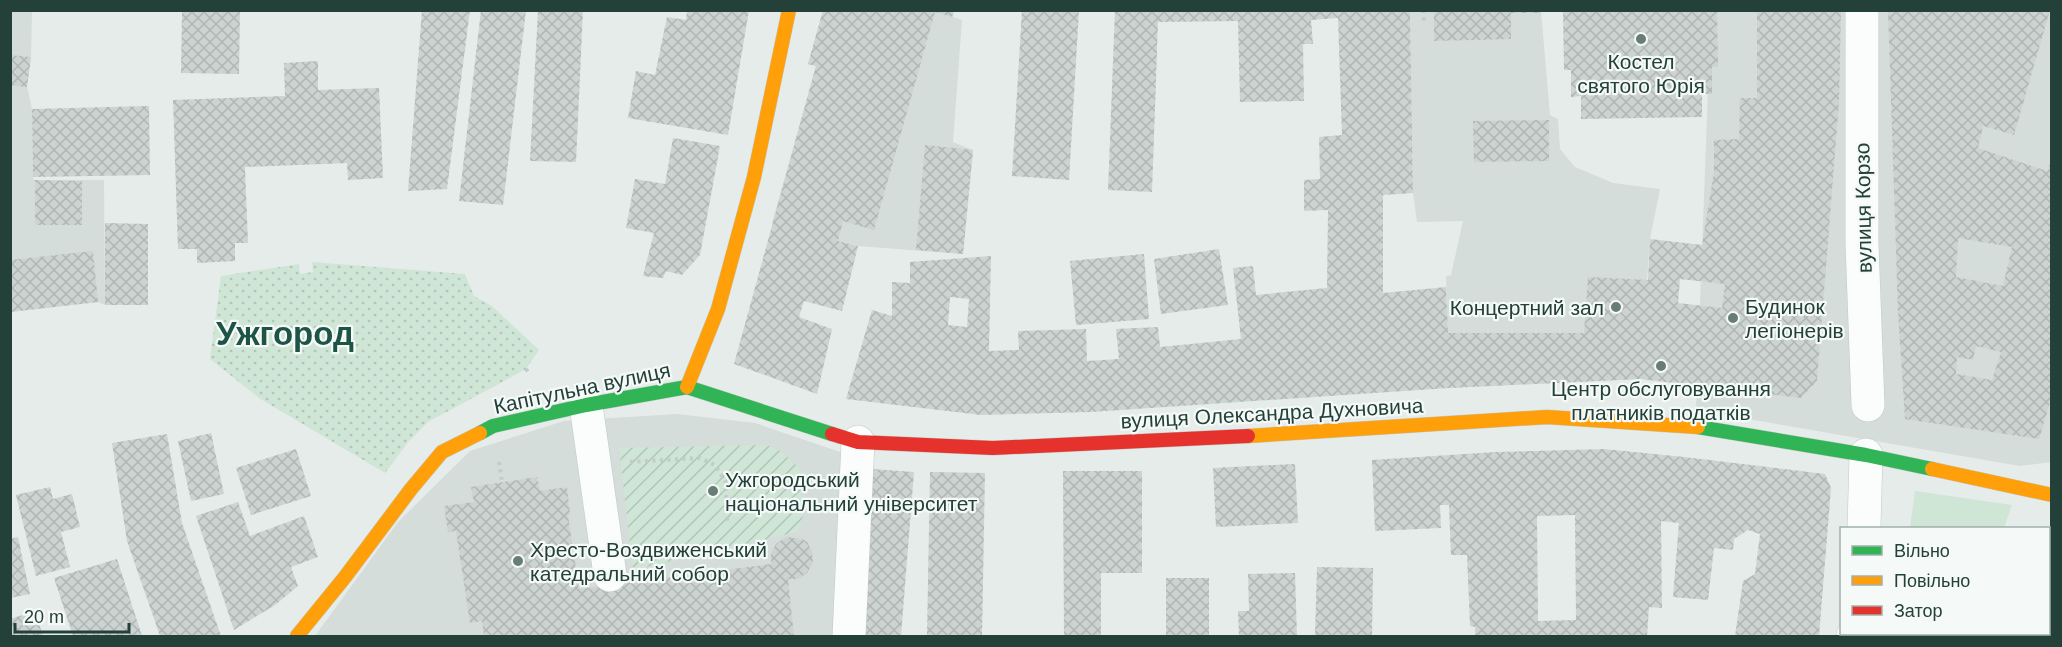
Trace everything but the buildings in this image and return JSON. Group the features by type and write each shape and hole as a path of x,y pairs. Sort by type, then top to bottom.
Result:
{"street":[{"name":"Капітульна вулиця","path":"297,636 442,452 493,426 586,405 687,387 718,309 754,177 789,10"},
{"name":"вулиця Корзо","path":"1862,10 1862,244 1868,405"},
{"name":"вулиця Олександра Духновича","path":"687,387 858,442 993,448 1268,435 1547,417 1698,427 1866,455 2052,495"},
{"path":"586,405 610,575"},
{"path":"849,636 858,442"},
{"path":"1864,527 1866,455"}],"path":[{"path":"1423,10 1424,21"},
{"path":"526,369 530,375"},
{"path":"596,465 700,458 715,465 726,482 727,524"}],"shaded area":[{"path":"10,11 32,11 31,57 27,86 32,109 33,178 35,180 104,180 105,305 98,302 11,312"},
{"path":"823,11 954,11 953,17 962,20 953,142 973,150 963,254 858,246 772,223 816,66 808,64"},
{"path":"1410,11 1541,11 1550,115 1558,119 1560,149 1575,167 1613,183 1660,189 1650,239 1640,379 1449,388 1446,276 1451,275 1463,221 1417,222 1413,193"},
{"path":"1711,11 2051,11 2051,462 2020,466 1696,410"},
{"path":"677,414 755,423 843,453 839,636 315,636 398,522 470,451 564,421"}],"green space":[{"path":"312,262 465,274 474,296 492,306 539,350 526,369 428,422 409,441 385,473 259,398 210,359 221,276 299,264 300,274 313,272"},
{"name":"Ужгородський національний університет","path":"767,445 782,452 800,469 804,513 797,532 633,570 619,448"},
{"path":"1915,491 2012,505 2004,527 1910,527"},
{"path":"1896,635 1970,635 1970,636"}],"traffic: fast":[{"path":"480,433 493,426 586,405 687,387 832,434"},
{"path":"1698,427 1866,455 1932,469"}],"traffic: slow":[{"path":"687,387 718,309 754,177 789,10"},
{"path":"1248,436 1547,417 1698,427"},
{"path":"297,636 442,452 480,433"},
{"path":"1932,469 2052,495"}],"traffic: jam":[{"path":"832,434 858,442 993,448 1248,436"}],"place":[{"name":"Костел святого Юрія","path":"1641,39"},
{"name":"Концертний зал","path":"1616,307"},
{"name":"Будинок легіонерів","path":"1733,318"},
{"name":"Центр обслуговування платників податків","path":"1661,366"},
{"name":"Ужгородський національний університет","path":"713,491"},
{"name":"Хресто-Воздвиженський катедральний собор","path":"518,561"}],"district":[{"name":"Ужгород","path":"285,333"}]}
